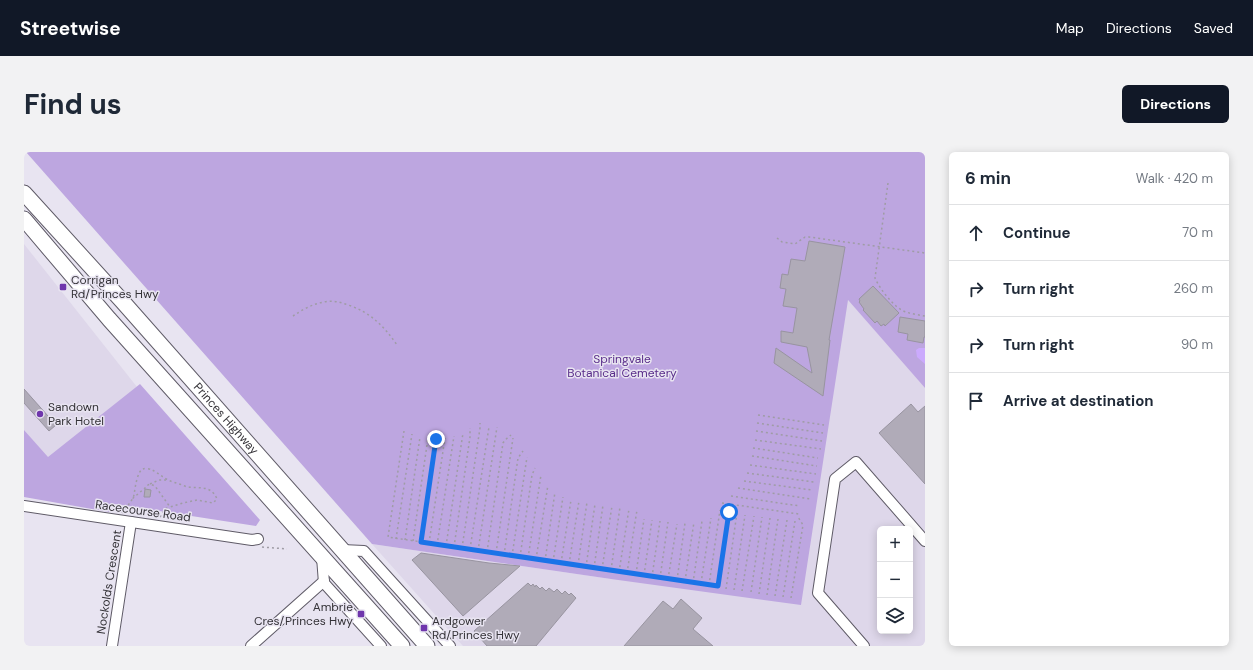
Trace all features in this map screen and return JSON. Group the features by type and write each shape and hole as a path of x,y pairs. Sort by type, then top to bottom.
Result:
{"highway":[{"name":"Princes Highway","path":"24,193 128,308 427,646"},
{"name":"Princes Highway","path":"24,219 109,319 402,646"}],"street":[{"path":"864,646 818,593 835,479 856,462 925,541"},
{"name":"Racecourse Road","path":"24,506 252,540 257,542"},
{"name":"Nockolds Crescent","path":"112,646 131,522"},
{"path":"342,550 364,551 450,646"},
{"path":"322,557 324,582 381,646"},
{"path":"251,646 324,582"}],"path":[{"path":"888,183 875,278 877,284 901,310 925,316"},
{"path":"777,238 782,242 795,244 809,236 925,254"},
{"path":"293,316 304,309 322,302 328,301 342,303 364,311 373,317 398,345"},
{"path":"758,415 824,424"},
{"path":"462,548 480,422"},
{"path":"757,423 823,433"},
{"path":"470,550 489,426"},
{"path":"478,551 497,427"},
{"path":"454,547 470,428"},
{"path":"404,431 388,537 718,586 729,512"},
{"path":"756,432 822,441"},
{"path":"446,546 463,433"},
{"path":"396,538 412,434"},
{"path":"487,552 503,443 504,440 511,435"},
{"path":"437,545 454,436"},
{"path":"405,540 420,437"},
{"path":"413,541 428,438"},
{"path":"429,544 445,438"},
{"path":"496,553 513,438"},
{"path":"421,542 436,439"},
{"path":"755,440 821,449"},
{"path":"753,448 818,458"},
{"path":"504,554 518,458 523,452"},
{"path":"752,456 817,466"},
{"path":"512,556 527,457"},
{"path":"750,465 816,474"},
{"path":"520,557 532,476 535,468"},
{"path":"132,499 136,482 143,469 151,469 168,480 184,486 192,488 205,488 214,494 217,499 213,503 197,500 183,503 163,511 156,526"},
{"path":"748,473 814,482"},
{"path":"528,558 541,476"},
{"path":"118,521 125,507 146,486 158,480 168,480"},
{"path":"744,480 812,490"},
{"path":"150,484 155,486 170,508"},
{"path":"536,559 548,485"},
{"path":"738,488 811,499"},
{"path":"545,561 555,492"},
{"path":"731,496 800,506"},
{"path":"553,562 563,497"},
{"path":"561,563 571,500"},
{"path":"569,564 579,501"},
{"path":"578,566 587,502"},
{"path":"722,503 799,514"},
{"path":"586,567 595,504"},
{"path":"594,568 603,505"},
{"path":"602,569 612,506"},
{"path":"611,570 620,508"},
{"path":"619,572 629,509"},
{"path":"627,573 637,510"},
{"path":"709,585 720,510"},
{"path":"726,588 737,513"},
{"path":"734,590 746,514"},
{"path":"742,591 754,516"},
{"path":"751,592 762,517"},
{"path":"792,598 803,525 798,517"},
{"path":"701,584 711,518"},
{"path":"759,594 770,518"},
{"path":"636,574 644,519"},
{"path":"767,595 778,519"},
{"path":"644,575 652,520"},
{"path":"775,596 787,520"},
{"path":"652,577 660,521"},
{"path":"693,583 702,521"},
{"path":"783,597 795,521"},
{"path":"660,578 668,522"},
{"path":"685,582 694,522"},
{"path":"677,580 685,523"},
{"path":"668,579 677,524"},
{"path":"257,542 287,549"}],"shaded area":[{"path":"24,244 137,387 48,458 24,430"},
{"path":"848,300 925,388 925,646 463,646 372,544 611,579"},
{"path":"919,348 925,348 925,364 917,357 916,350"}],"green space":[{"name":"Springvale Botanical Cemetery","path":"26,152 925,152 925,388 848,300 801,605 372,544"},
{"path":"140,384 260,520 256,526 114,504 110,504 109,512 24,497 24,430 48,457"}],"building":[{"path":"809,241 845,247 829,340 823,396 774,363 776,348 812,373 807,347 781,342 781,331 793,333 797,308 783,306 786,289 780,288 782,274 788,275 791,259 805,261"},
{"path":"873,286 899,313 885,326 884,324 881,326 877,321 875,323 863,310 864,309 859,302 859,299"},
{"path":"900,317 925,321 925,337 923,343 907,340 908,334 898,332"},
{"name":"Sandown Park Hotel","path":"24,389 56,425 49,431 24,403"},
{"path":"911,404 918,412 925,406 925,484 879,433"},
{"path":"145,489 151,490 150,497 144,497"},
{"path":"421,553 520,566 463,616 412,560"},
{"path":"528,583 531,586 533,584 535,587 536,585 540,589 542,587 546,591 549,588 554,592 557,589 562,594 565,591 569,595 571,593 576,598 536,646 487,646 474,631"},
{"path":"681,599 702,618 693,629 713,646 624,646 663,601 673,609"}],"place":[{"name":"Corrigan Rd/Princes Hwy","path":"63,287"},
{"name":"Sandown Park Hotel","path":"40,414"},
{"name":"Ambrie Cres/Princes Hwy","path":"361,614"},
{"name":"Ardgower Rd/Princes Hwy","path":"424,628"}],"route":[{"path":"436,439 421,542 718,586 729,512"}]}
